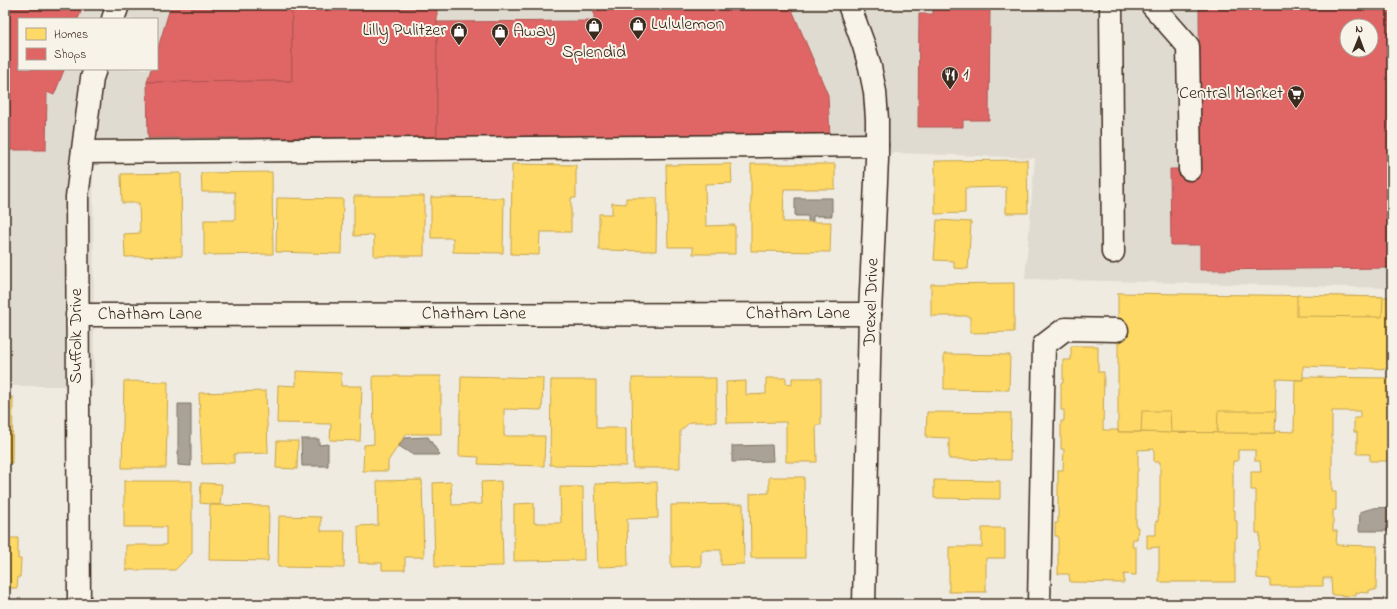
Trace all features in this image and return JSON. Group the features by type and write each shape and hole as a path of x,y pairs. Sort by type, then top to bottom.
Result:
{"street":[{"path":"113,18 118,5"},
{"name":"Drexel Drive","path":"849,5 870,67 876,105 877,146 870,314 864,604"},
{"path":"1111,5 1113,252"},
{"path":"1152,5 1188,46 1190,169"},
{"name":"Suffolk Drive","path":"79,604 77,197 92,78 95,70"},
{"path":"82,152 877,146"},
{"name":"Chatham Lane","path":"77,315 870,314"},
{"path":"1039,604 1044,345 1065,329 1117,330"}],"shaded area":[{"path":"5,5 1392,5 1392,288 1025,279 1035,158 866,152 93,159 94,386 5,386"},
{"path":"795,198 832,198 832,216 813,216 813,221 808,221 808,216 795,216"},
{"path":"178,404 191,404 191,466 178,465"},
{"path":"428,437 440,455 413,455 399,446 404,438"},
{"path":"301,439 319,439 319,445 328,444 328,466 302,466"},
{"path":"772,445 773,461 732,462 732,446"},
{"path":"1392,507 1392,531 1359,531 1360,512 1373,508"}],"building: Homes":[{"path":"1027,160 1028,213 1006,213 1006,187 965,188 965,213 935,214 935,161"},
{"path":"512,164 576,165 576,198 571,198 571,232 540,232 539,255 511,254"},
{"path":"731,164 732,183 705,184 706,226 735,225 735,254 693,254 693,247 668,247 666,165"},
{"path":"751,164 835,164 835,189 784,189 783,222 831,222 830,252 751,251"},
{"path":"272,172 273,254 204,255 204,220 235,220 235,192 202,192 201,173"},
{"path":"181,173 182,256 125,257 124,234 140,233 139,203 122,203 121,174"},
{"path":"354,196 424,196 424,256 374,256 374,235 354,236"},
{"path":"431,197 504,198 503,253 453,252 453,238 431,238"},
{"path":"277,198 343,199 342,254 276,252"},
{"path":"626,198 657,198 656,251 599,250 599,214 612,214 612,203 626,204"},
{"path":"937,220 971,222 968,269 954,268 954,261 934,260"},
{"path":"1014,283 1014,332 970,333 970,316 931,316 931,284"},
{"path":"1118,293 1392,297 1392,369 1303,366 1303,380 1276,379 1275,433 1118,432"},
{"path":"1297,295 1383,297 1382,317 1297,316"},
{"path":"1071,346 1098,346 1098,372 1104,372 1103,430 1118,430 1118,432 1294,432 1295,380 1303,380 1303,377 1392,378 1392,461 1370,461 1370,454 1357,454 1357,432 1354,432 1354,418 1360,418 1360,411 1332,411 1332,492 1336,492 1336,510 1333,510 1333,531 1337,531 1336,545 1377,546 1376,590 1369,590 1369,593 1356,592 1356,596 1332,595 1331,578 1323,578 1323,586 1270,586 1270,579 1257,578 1257,550 1259,550 1260,533 1256,533 1256,490 1251,490 1251,472 1261,472 1260,461 1255,461 1255,450 1238,450 1238,461 1233,461 1233,510 1235,510 1235,521 1237,521 1237,538 1235,538 1235,582 1159,582 1159,547 1147,548 1147,535 1156,535 1156,521 1158,521 1160,508 1160,462 1154,462 1154,449 1138,450 1136,527 1138,527 1137,539 1133,539 1132,547 1136,547 1136,575 1124,574 1124,583 1070,582 1069,574 1058,574 1058,536 1055,536 1055,523 1058,523 1058,470 1063,470 1064,449 1061,449 1061,421 1064,421 1064,410 1061,410 1061,383 1063,383 1063,360 1071,360"},
{"path":"944,354 1010,355 1009,390 944,389"},
{"path":"296,371 341,373 341,386 362,386 360,441 330,440 331,424 277,423 278,385 296,386"},
{"path":"373,376 441,376 441,434 406,434 388,461 388,471 363,471 364,445 374,444"},
{"path":"461,376 543,378 542,410 504,409 504,436 545,436 544,466 478,464 479,457 459,456"},
{"path":"632,378 716,378 716,422 690,422 680,431 680,468 633,468"},
{"path":"766,378 786,378 786,384 792,385 792,378 821,378 821,425 816,425 817,462 786,462 786,422 727,423 726,382 746,381 746,395 766,394"},
{"path":"551,380 596,380 596,428 626,428 626,466 550,465"},
{"path":"124,381 168,382 166,468 122,468"},
{"path":"266,391 268,453 234,454 234,463 202,464 199,393"},
{"path":"5,397 13,397 12,463 5,463"},
{"path":"1142,411 1170,411 1171,433 1141,432"},
{"path":"1218,411 1276,411 1275,433 1217,433"},
{"path":"927,412 1011,413 1010,460 949,459 949,438 926,437"},
{"path":"277,441 298,441 297,469 276,468"},
{"path":"769,477 804,477 805,558 751,558 750,494 769,493"},
{"path":"422,480 424,557 405,557 405,570 382,570 382,563 359,563 358,526 378,525 377,481"},
{"path":"934,480 1000,481 1000,499 934,498"},
{"path":"124,481 192,481 192,553 175,570 126,570 126,545 166,545 166,527 124,527"},
{"path":"501,481 503,566 435,567 433,483 451,482 452,505 482,504 481,482"},
{"path":"657,482 658,518 627,519 628,566 598,567 595,484"},
{"path":"201,483 222,484 220,505 200,503"},
{"path":"560,487 583,487 584,560 514,561 514,504 534,503 534,523 561,523"},
{"path":"743,504 744,564 721,565 721,550 701,550 701,566 671,567 671,505"},
{"path":"210,505 269,506 268,561 209,560"},
{"path":"279,516 321,517 321,531 345,531 344,568 278,567"},
{"path":"982,528 1005,528 1005,558 986,558 986,592 949,592 949,547 982,547"},
{"path":"5,538 18,538 18,559 21,559 20,577 18,577 17,588 5,588"}],"building: Shops":[{"path":"5,5 87,5 85,10 82,9 78,18 18,18 18,70 64,70 54,95 47,92 46,150 5,150"},
{"path":"171,5 292,5 292,81 147,82 151,70 158,70 158,48"},
{"path":"292,5 437,5 437,137 148,138 147,82 292,81"},
{"path":"594,5 790,5 828,95 830,138 710,142 710,135 437,137 437,22 594,21"},
{"path":"933,5 990,5 989,120 963,120 963,127 918,127 919,14 933,14"},
{"name":"Central Market","path":"1199,5 1392,5 1392,268 1200,270 1200,245 1171,245 1170,169 1200,169"}],"place":[{"name":"Lululemon","path":"638,40"},
{"name":"Splendid","path":"594,41"},
{"name":"Lilly Pulitzer","path":"459,46"},
{"name":"Away","path":"500,47"},
{"name":"1","path":"950,90"},
{"name":"Central Market","path":"1296,109"}]}
